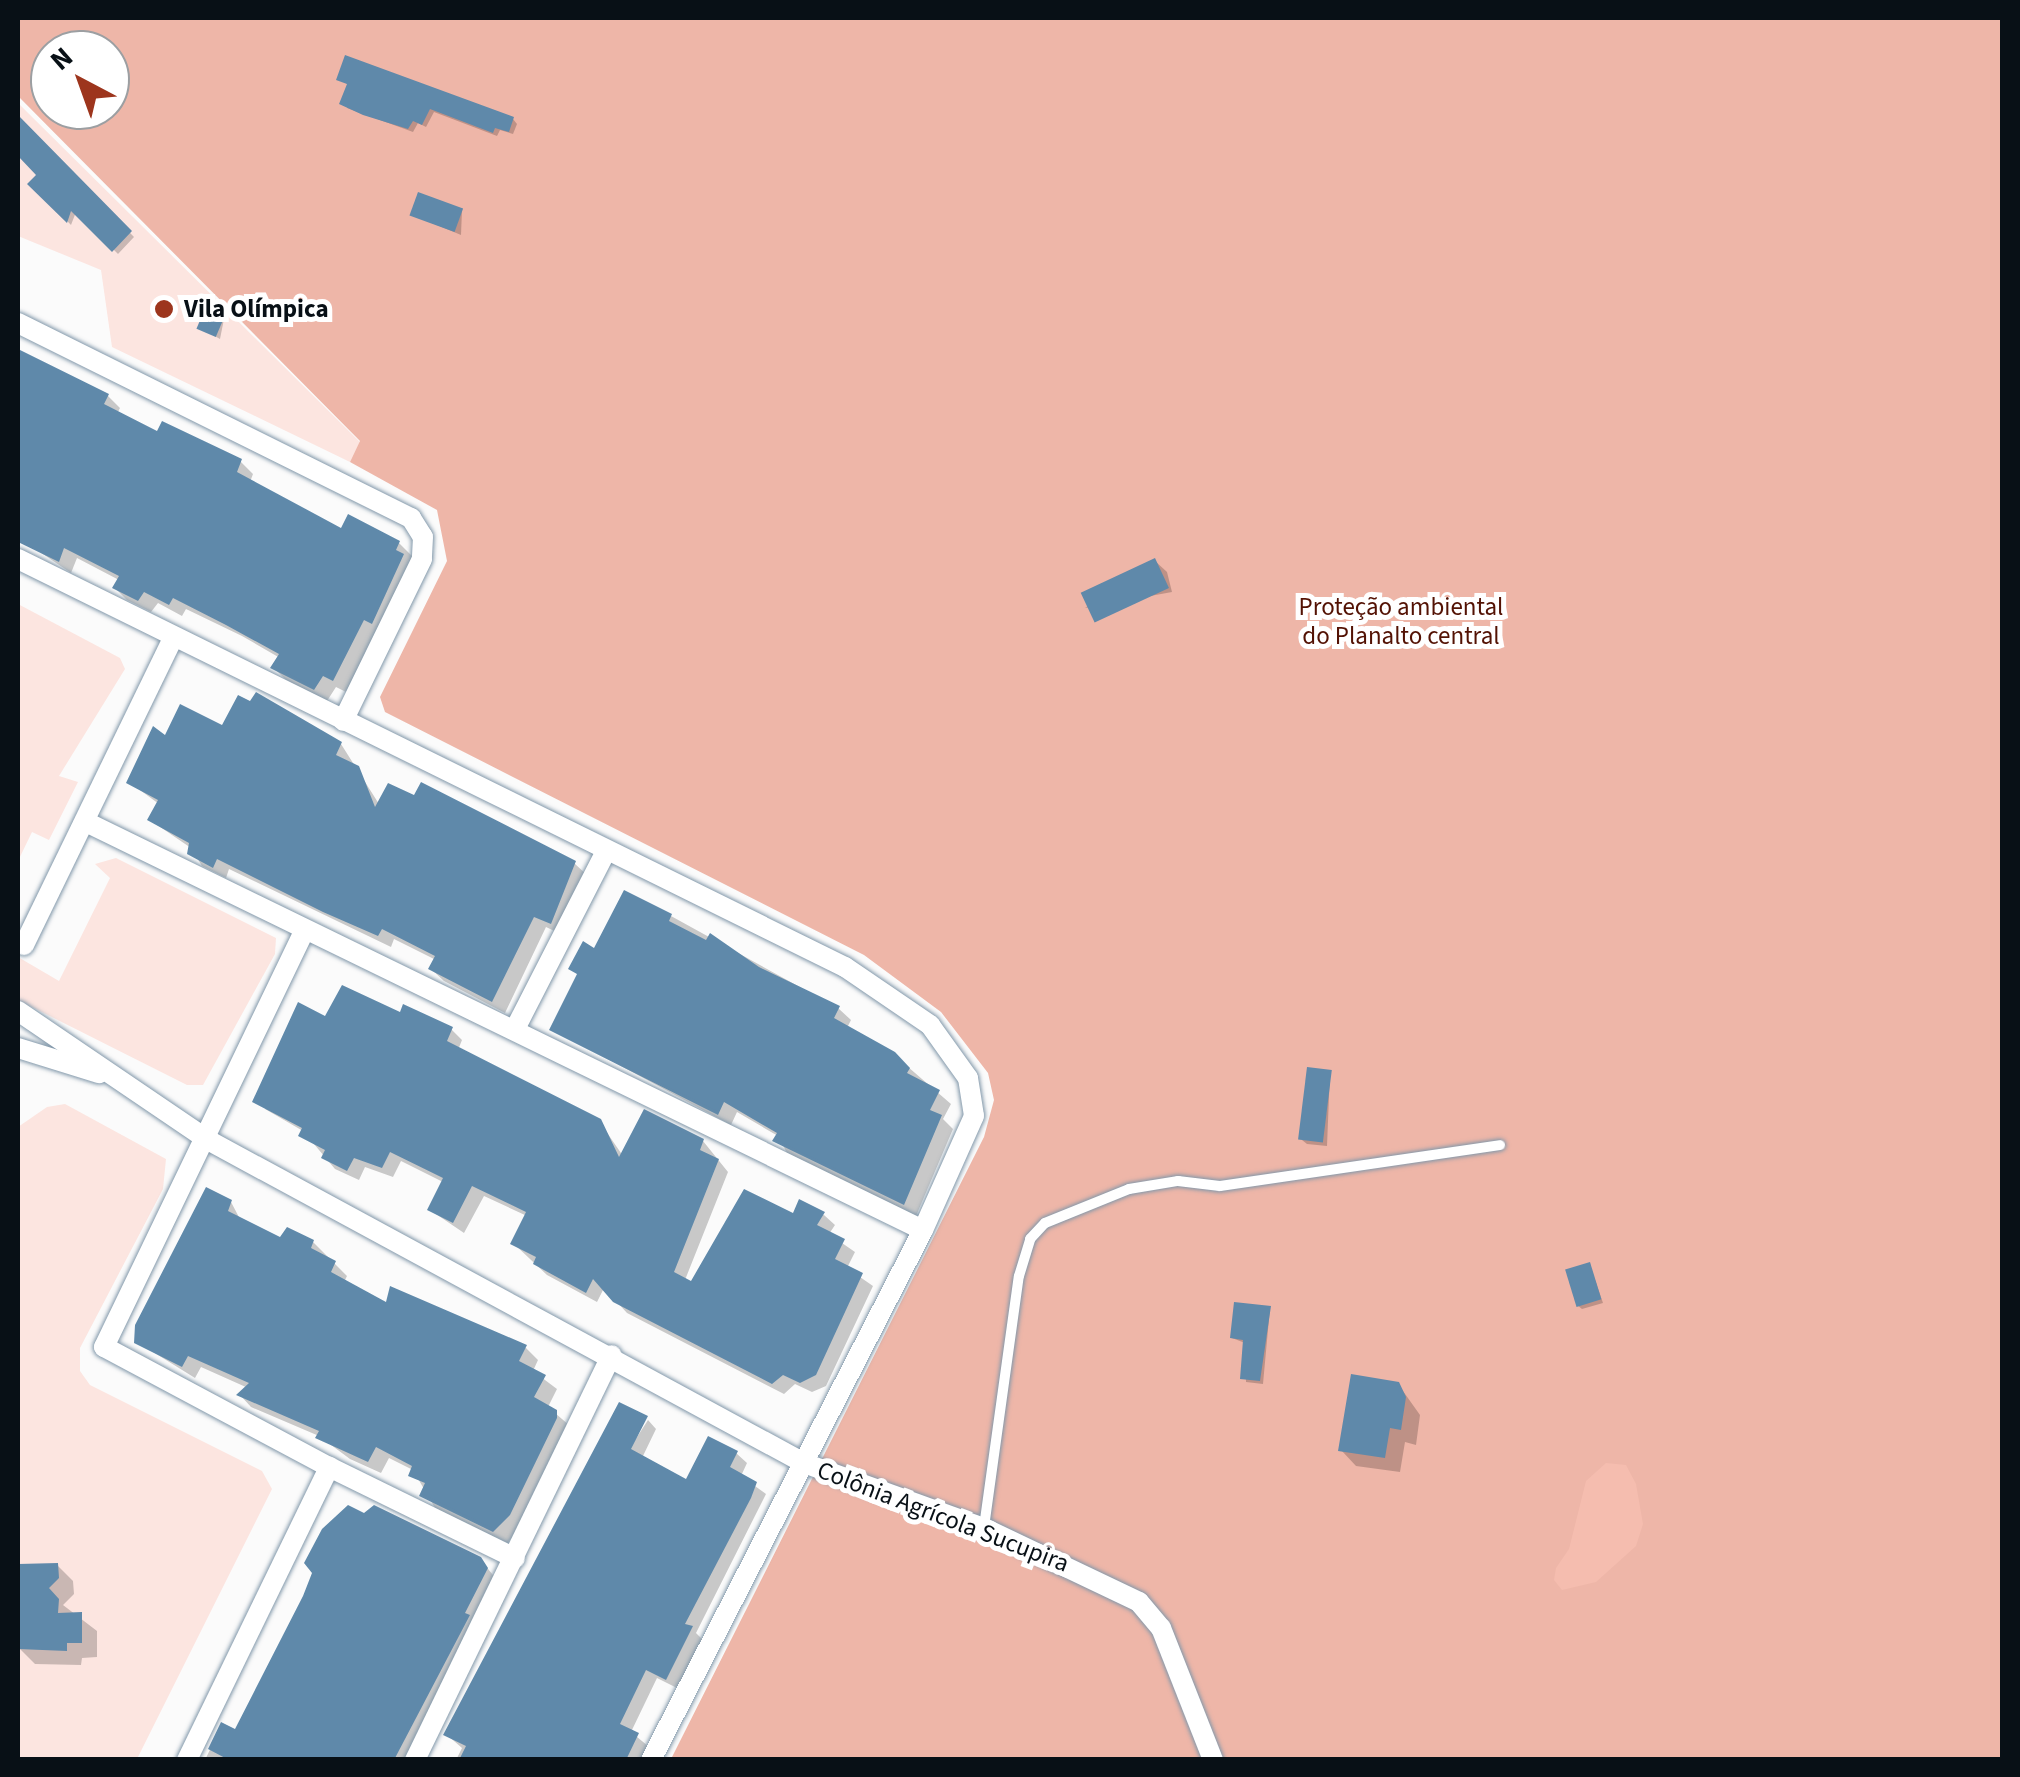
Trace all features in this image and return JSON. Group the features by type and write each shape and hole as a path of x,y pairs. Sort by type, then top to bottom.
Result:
{"street":[{"path":"18,323 411,518 423,537 422,559 343,720"},
{"path":"18,560 605,853 845,967 930,1025 968,1078 974,1116 923,1230 651,1760"},
{"path":"24,945 173,638"},
{"path":"86,822 304,932 515,1030 923,1230"},
{"path":"515,1030 605,853"},
{"path":"304,932 104,1349 329,1467 515,1558"},
{"path":"18,1011 101,1073"},
{"path":"18,1048 101,1073"},
{"name":"Colônia Agrícola Sucupira","path":"101,1073 206,1139 612,1355 804,1463 984,1528 1139,1602 1162,1628 1213,1760"},
{"path":"415,1760 612,1355"},
{"path":"187,1760 329,1467"}],"lane":[{"path":"984,1528 1019,1276 1030,1239 1044,1223 1129,1189 1178,1181 1220,1186 1500,1145"}],"shaded area":[{"name":"Vila Olímpica","path":"18,103 30,115 30,130 45,130 360,442 350,462 112,347 101,270 18,236"},
{"path":"18,604 120,658 125,669 59,776 78,782 49,840 32,832 18,861"},
{"path":"116,858 276,938 275,954 203,1085 187,1085 18,1000 18,957 59,981 110,878 95,864"},
{"path":"65,1104 166,1159 163,1189 80,1348 80,1371 90,1385 262,1471 272,1489 137,1759 18,1759 18,1127 47,1107"},
{"path":"1606,1463 1626,1465 1636,1484 1643,1524 1636,1546 1596,1582 1562,1590 1554,1580 1556,1568 1569,1549 1586,1481"}],"green space":[{"name":"Proteção ambiental do Planalto central","path":"18,18 2002,18 2002,1759 671,1759 984,1137 994,1100 988,1073 941,1012 864,955 385,712 380,697 447,561 437,510 350,462 360,441 52,130 130,130 130,30 30,30 30,108 18,96"}],"building":[{"path":"345,55 514,117 509,132 495,128 493,133 430,109 422,125 413,121 408,129 339,104 347,84 336,80"},
{"path":"18,115 132,231 112,252 71,211 67,223 27,184 36,175 18,156"},
{"path":"418,192 463,208 455,232 409,215"},
{"path":"207,304 226,312 216,337 196,329"},
{"path":"18,349 109,394 104,404 157,431 162,421 242,459 237,472 341,528 348,514 400,541 396,550 404,554 372,624 364,620 333,681 323,676 314,690 270,668 279,654 173,598 169,605 144,592 138,601 112,588 119,576 64,548 59,562 18,542"},
{"path":"1155,558 1169,588 1095,623 1081,593"},
{"path":"256,692 342,742 336,755 359,766 375,807 388,783 414,795 421,782 576,861 551,924 534,917 492,1002 428,969 435,956 382,929 378,936 323,912 217,859 213,868 187,854 189,843 147,820 158,800 126,783 153,726 165,735 180,704 222,725 238,695 250,701"},
{"path":"624,890 672,914 669,921 706,940 710,933 759,967 840,1006 834,1018 895,1052 910,1068 907,1073 940,1090 930,1110 942,1115 904,1205 772,1141 777,1133 724,1102 718,1115 549,1030 577,974 568,969 583,941 594,948"},
{"path":"342,985 400,1012 403,1004 453,1027 447,1041 601,1119 619,1157 644,1109 704,1139 700,1150 719,1159 674,1272 691,1281 744,1189 793,1213 799,1199 825,1212 817,1225 845,1239 835,1259 863,1273 816,1375 800,1383 783,1375 772,1384 613,1302 593,1279 586,1293 533,1264 536,1257 510,1244 526,1212 472,1186 453,1223 427,1210 443,1178 390,1152 382,1168 354,1158 347,1171 321,1158 325,1150 298,1136 302,1128 252,1102 298,1002 325,1016"},
{"path":"1307,1067 1332,1070 1323,1143 1298,1139"},
{"path":"206,1187 232,1200 228,1211 280,1237 287,1227 314,1240 311,1248 336,1261 331,1272 386,1302 390,1286 527,1345 519,1361 546,1375 534,1397 557,1410 557,1418 510,1515 493,1532 419,1496 425,1483 408,1476 412,1466 376,1447 368,1462 315,1438 319,1431 236,1395 249,1383 188,1356 182,1367 134,1343 135,1325"},
{"path":"1590,1262 1601,1299 1577,1307 1565,1270"},
{"path":"1234,1302 1271,1306 1260,1381 1240,1379 1243,1340 1230,1338"},
{"path":"1351,1374 1399,1382 1406,1397 1401,1430 1390,1428 1385,1458 1338,1451"},
{"path":"619,1402 648,1416 631,1449 686,1479 708,1436 738,1451 730,1467 757,1482 751,1498 685,1624 693,1626 666,1680 646,1670 620,1724 639,1733 626,1760 459,1760 466,1746 443,1735"},
{"path":"348,1505 364,1513 374,1505 481,1557 488,1568 465,1613 470,1615 394,1760 229,1760 208,1749 221,1722 235,1729 303,1596 312,1573 304,1563 322,1529"},
{"path":"58,1563 59,1578 49,1588 59,1599 58,1613 82,1612 82,1643 67,1643 67,1651 18,1649 18,1564"}],"place":[{"name":"Vila Olímpica","path":"164,309"}]}
